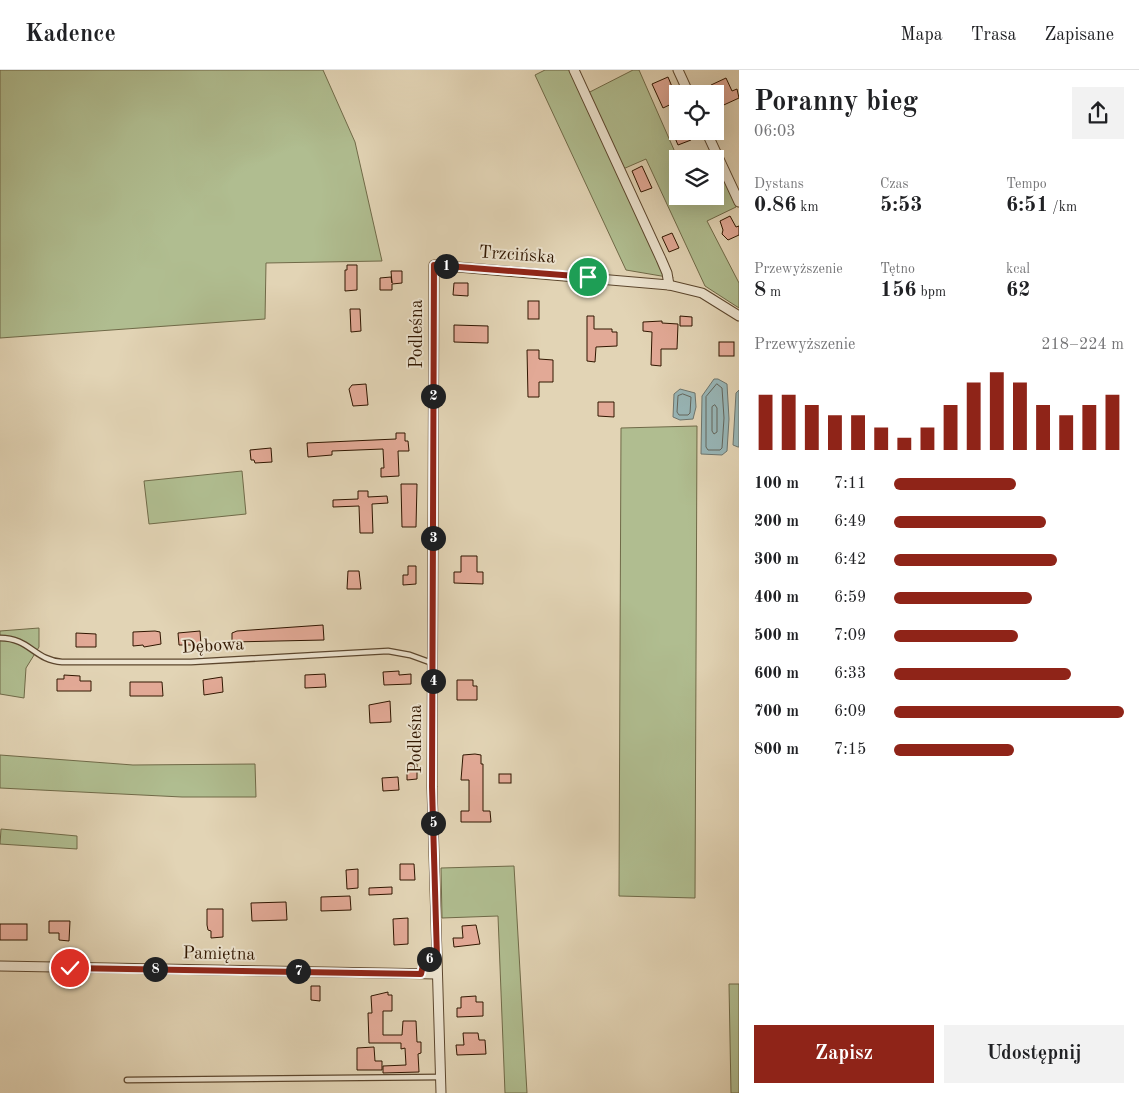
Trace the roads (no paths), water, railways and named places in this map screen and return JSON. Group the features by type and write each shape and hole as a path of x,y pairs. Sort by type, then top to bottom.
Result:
{"street":[{"path":"574,70 664,266 669,285"},
{"path":"678,70 685,85"},
{"path":"710,140 739,202"},
{"name":"Trzcińska","path":"434,265 669,285 702,293 739,316"},
{"name":"Podleśna","path":"434,265 432,787 441,1093"},
{"name":"Pamiętna","path":"0,966 437,974"}],"lane":[{"name":"Dębowa","path":"0,638 16,639 42,658 62,662 191,662 388,651 410,655 433,664"},
{"path":"421,974 424,961 437,958"},
{"path":"127,1080 441,1077"}],"water":[{"path":"714,379 727,384 729,419 727,451 722,455 701,454 702,396"},
{"path":"680,389 695,393 696,407 693,419 680,420 673,417 674,394"},
{"path":"739,390 738,447 733,445 736,393"}]}
